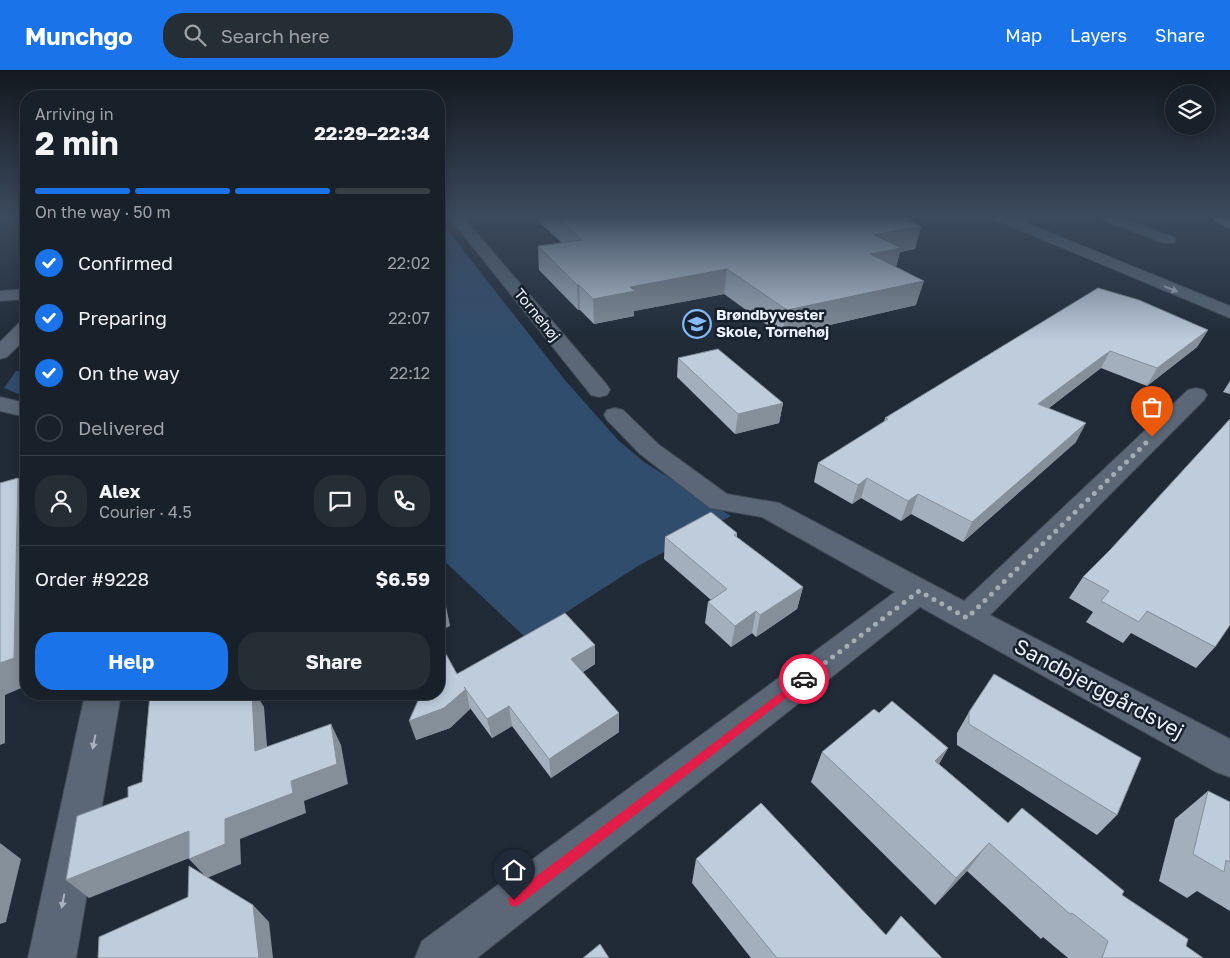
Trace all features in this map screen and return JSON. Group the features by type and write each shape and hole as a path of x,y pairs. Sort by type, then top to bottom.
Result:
{"street":[{"name":"Tornehøj","path":"491,258 599,390"},
{"path":"1097,258 1230,313"},
{"path":"0,296 20,294"},
{"path":"0,354 20,333"},
{"path":"967,618 1196,395"},
{"path":"0,404 20,409"},
{"name":"Sandbjerggårdsvej","path":"615,415 650,449 720,502 769,509 1230,759"},
{"path":"439,958 919,591"},
{"path":"52,958 102,700"}],"shaded area":[{"path":"445,258 470,258 564,379 618,440 644,462 731,516 638,566 526,638 445,562"},
{"path":"16,371 20,371 20,395 4,388"}],"building":[{"path":"550,258 879,258 924,281 787,310 727,269 630,287 635,291 593,299"},
{"path":"1098,288 1139,300 1208,330 1157,368 1110,351 1038,404 1086,423 972,522 918,494 908,501 867,478 858,485 818,463 888,419 885,418"},
{"path":"718,349 783,403 738,414 678,358"},
{"path":"1230,419 1230,625 1215,647 1147,611 1139,622 1101,601 1109,591 1083,577"},
{"path":"18,478 14,658 0,663 0,483"},
{"path":"711,512 737,533 734,535 803,587 760,615 756,611 735,626 708,602 727,589 665,537"},
{"path":"565,613 595,645 571,659 619,713 549,759 509,706 487,719 466,689 444,708 409,721 418,700 445,700 445,652 457,674"},
{"path":"994,674 1141,758 1117,815 969,724 969,712"},
{"path":"149,700 252,700 255,751 331,724 337,764 291,781 293,793 225,819 225,844 189,859 189,831 66,880 77,816 128,797 128,787 142,782"},
{"path":"892,701 948,748 935,761 1008,823 1022,808 1124,891 1122,895 1188,939 1186,946 1203,958 1102,958 1108,941 1072,913 1070,914 989,843 956,878 822,752 874,709 879,713"},
{"path":"1208,791 1230,802 1230,862 1226,860 1224,872 1193,854"},
{"path":"761,803 886,935 901,916 942,958 777,958 696,859"},
{"path":"189,866 253,905 259,958 98,958 99,937 188,897"},
{"path":"600,944 609,958 583,958"}],"way so far":[{"path":"804,679 919,591 967,618 1152,437"}],"place":[{"name":"Brøndbyvester Skole, Tornehøj","path":"697,324"}],"route":[{"path":"514,900 804,679"}]}
